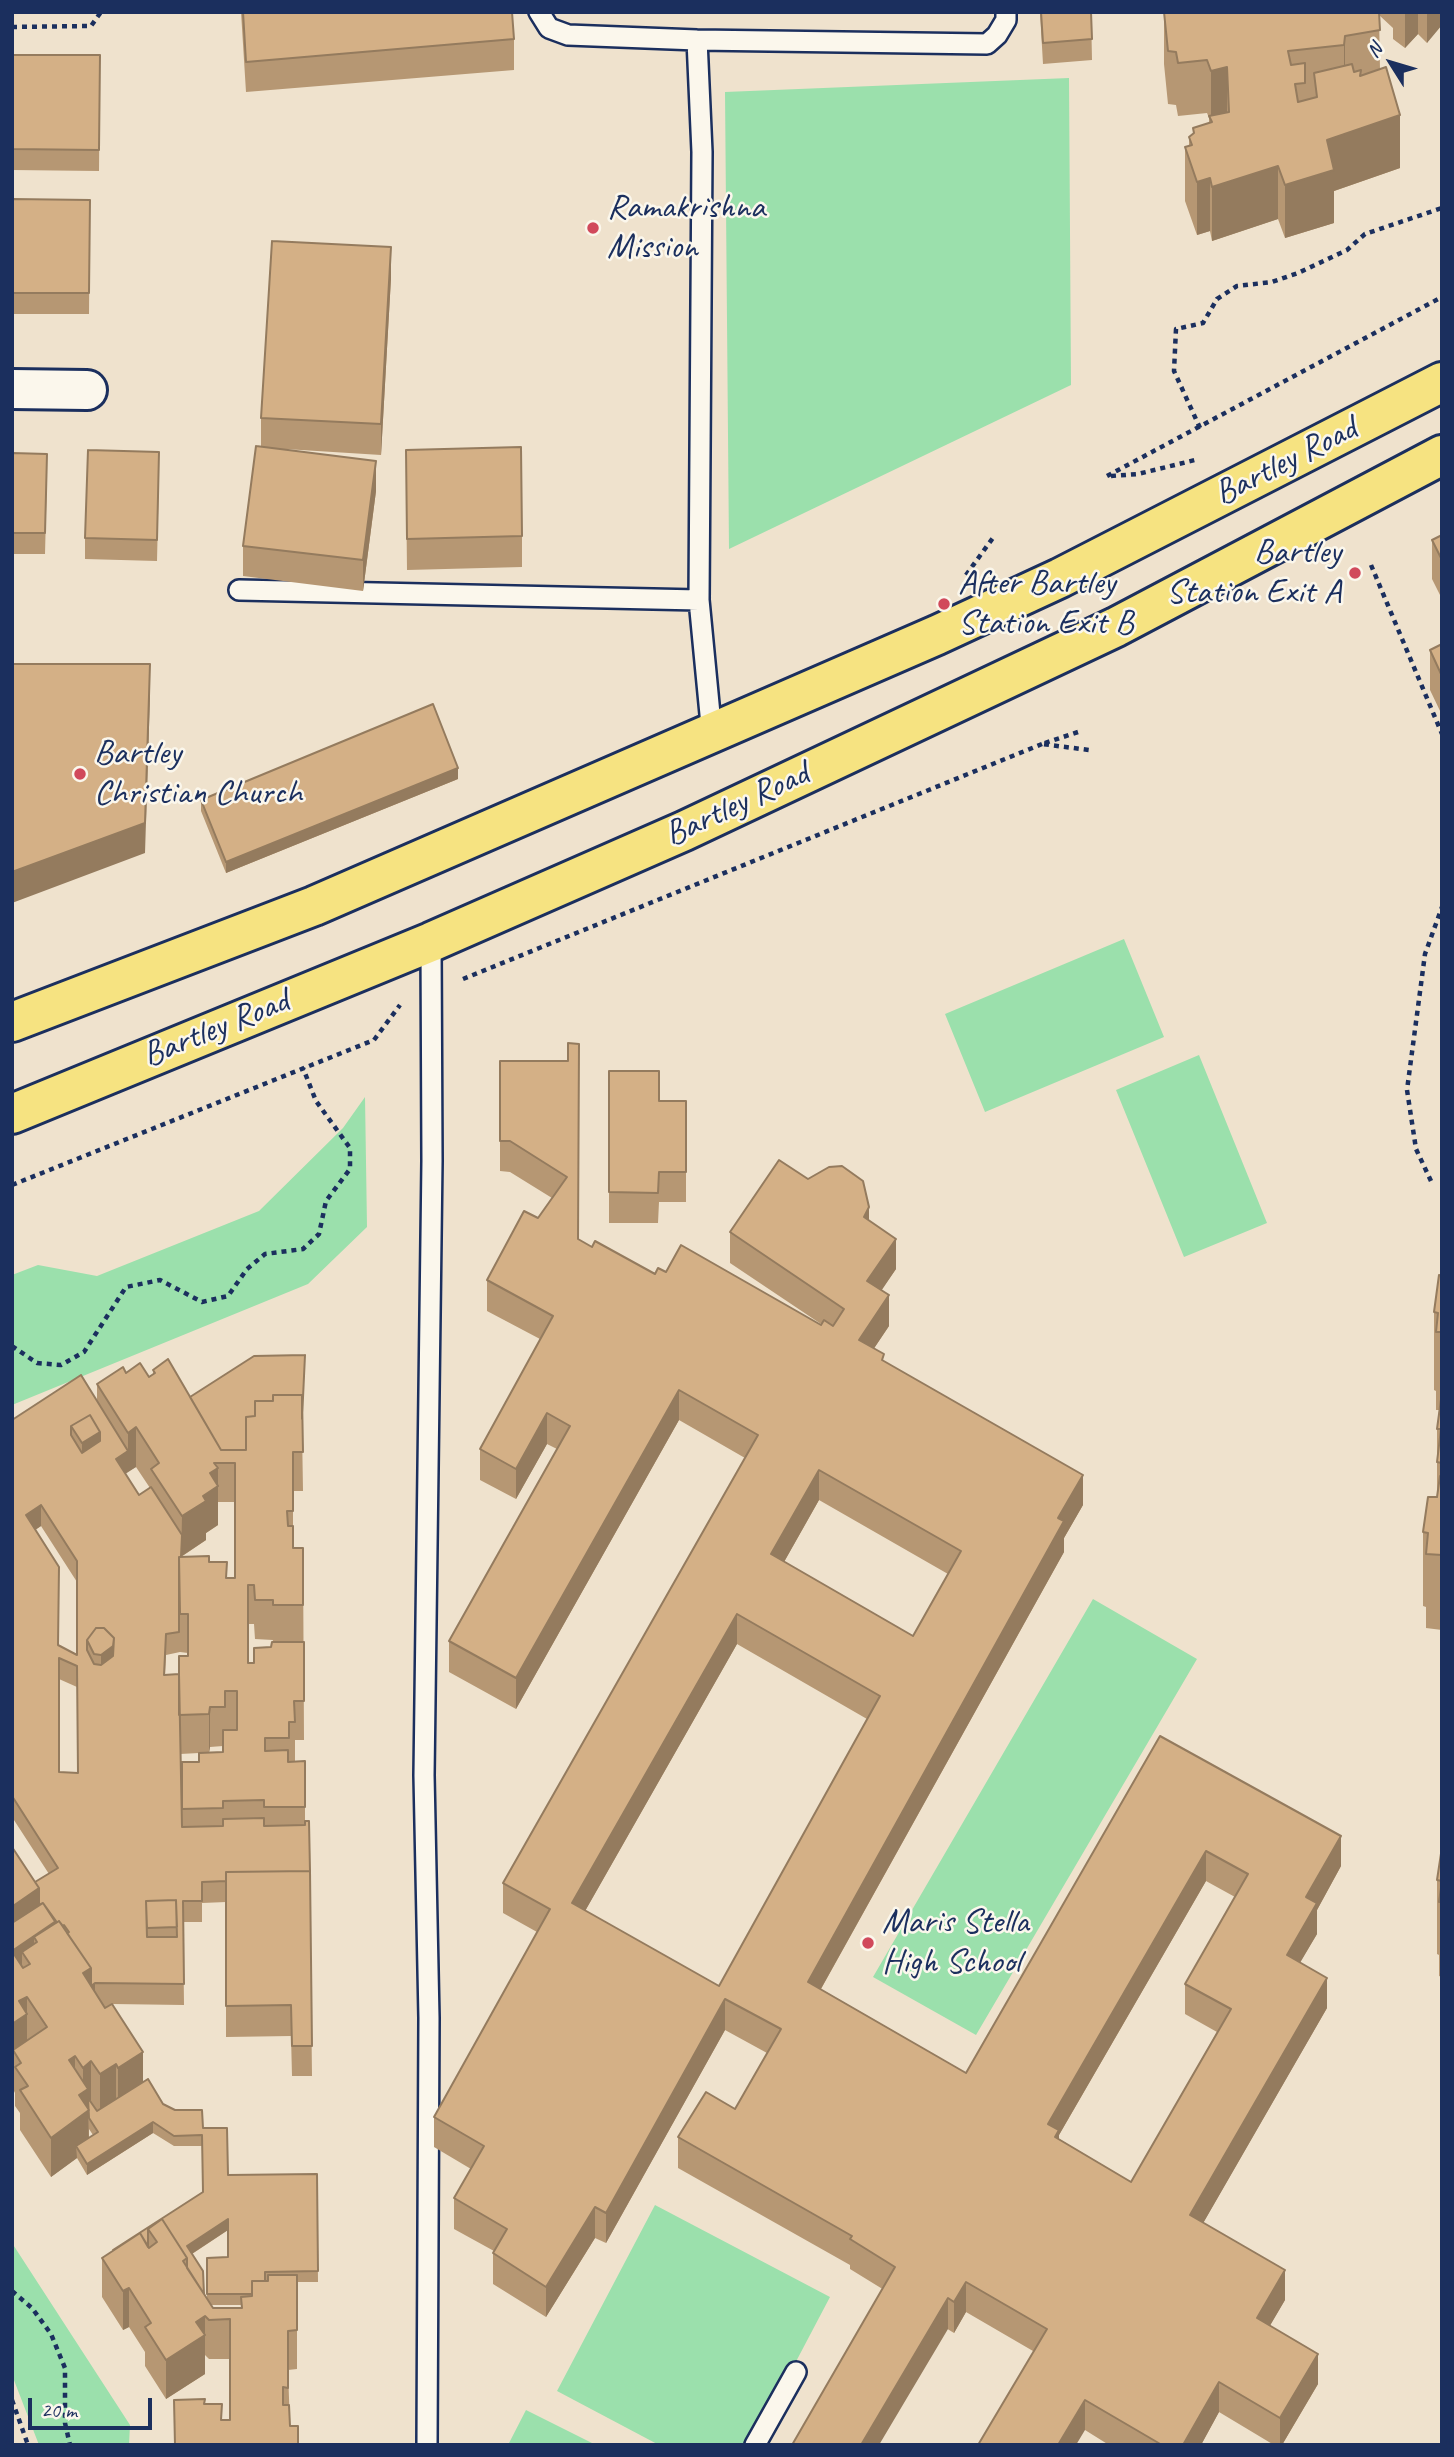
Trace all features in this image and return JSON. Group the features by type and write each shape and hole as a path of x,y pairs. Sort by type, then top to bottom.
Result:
{"highway":[{"name":"Bartley Road","path":"12,1021 314,906 712,735 1060,578 1442,382"},
{"name":"Bartley Road","path":"12,1114 431,942 684,831 1116,627 1442,455"}],"street":[{"path":"12,389 87,390"}],"lane":[{"path":"539,12 549,28 568,35 697,40 987,44 998,36 1006,20 1006,12"},
{"path":"697,40 702,152 699,600 712,735"},
{"path":"239,590 699,600"},
{"path":"427,2445 429,2018 424,1774 432,1161 431,942"},
{"path":"755,2445 796,2372"}],"path":[{"path":"12,27 91,26 101,12"},
{"path":"1200,428 1174,371 1175,329 1203,323 1217,299 1237,286 1272,282 1298,274 1347,250 1365,234 1442,208"},
{"path":"1107,476 1442,297"},
{"path":"1371,565 1442,734"},
{"path":"12,1185 374,1040 398,1006 430,992 1042,744 1078,732"},
{"path":"1042,744 1089,750"},
{"path":"1431,1181 1416,1149 1408,1090 1425,954 1442,907"},
{"path":"12,1346 37,1363 61,1365 84,1352 125,1287 160,1280 202,1301 228,1296 247,1269 265,1254 303,1249 319,1234 326,1201 350,1169 350,1148 317,1101 303,1068"},
{"path":"12,2291 32,2308 51,2333 65,2368 65,2423 70,2445"},
{"path":"12,2400 28,2445"}],"green space":[{"path":"1069,78 1071,385 729,549 725,92"},
{"path":"1124,939 1164,1037 985,1112 945,1014"},
{"path":"1199,1055 1267,1223 1184,1257 1116,1090"},
{"path":"365,1097 367,1227 308,1284 12,1405 12,1275 38,1265 97,1276 259,1211 343,1128"},
{"path":"1093,1599 1197,1659 976,2035 873,1977"},
{"path":"655,2205 830,2297 752,2445 659,2445 557,2391"},
{"path":"12,2243 130,2425 129,2445 39,2445 12,2375"},
{"path":"526,2410 596,2445 508,2445"}],"building":[{"path":"243,12 512,12 514,39 246,62"},
{"path":"1041,12 1091,12 1092,39 1043,43"},
{"path":"1164,12 1379,12 1380,30 1345,36 1344,45 1288,51 1291,65 1305,63 1305,83 1295,84 1298,102 1317,97 1314,73 1352,64 1354,72 1361,70 1360,76 1386,67 1400,115 1327,140 1334,170 1285,185 1278,166 1212,187 1210,178 1197,182 1185,147 1192,145 1189,137 1194,133 1193,128 1212,122 1209,116 1229,112 1227,67 1211,71 1207,60 1178,63 1176,52 1168,51"},
{"path":"12,55 100,55 99,150 12,149"},
{"path":"12,199 90,200 89,293 12,293"},
{"path":"272,241 391,247 381,424 261,418"},
{"path":"256,446 376,461 363,560 243,546"},
{"path":"521,447 522,536 407,539 406,450"},
{"path":"88,450 159,452 157,540 85,538"},
{"path":"12,453 47,454 45,533 12,533"},
{"path":"1442,535 1442,560 1432,540"},
{"path":"1442,644 1442,674 1441,674 1430,650"},
{"name":"Bartley Christian Church","path":"12,664 150,664 145,823 12,872"},
{"path":"433,704 458,768 226,862 201,800"},
{"name":"Maris Stella High School","path":"568,1043 579,1044 578,1239 592,1247 595,1241 655,1274 658,1268 666,1272 681,1245 821,1325 824,1320 833,1326 844,1309 730,1232 779,1160 808,1179 829,1167 842,1166 863,1181 869,1207 864,1217 896,1239 867,1281 889,1295 859,1340 884,1354 882,1360 1083,1475 1058,1518 1064,1521 808,1982 966,2073 1160,1736 1341,1836 1306,1897 1317,1903 1287,1955 1327,1978 1190,2215 1285,2270 1257,2318 1318,2354 1280,2418 1219,2382 1183,2445 1162,2445 1085,2400 1058,2445 978,2445 1047,2329 966,2282 954,2302 948,2298 861,2445 792,2445 895,2267 850,2239 852,2236 678,2137 706,2092 735,2109 781,2029 725,1999 606,2213 595,2207 546,2287 493,2253 507,2229 454,2198 484,2146 434,2117 550,1909 503,1883 758,1435 679,1390 516,1678 449,1641 570,1426 547,1413 516,1469 480,1449 553,1316 487,1280 524,1211 538,1218 567,1177 510,1141 500,1141 500,1061 568,1061","holes":["819,1470 961,1551 913,1636 771,1554","737,1614 880,1696 719,1986 572,1903","1206,1851 1248,1874 1185,1984 1231,2009 1131,2182 1055,2137 1059,2130 1048,2124"]},
{"path":"609,1071 659,1071 659,1101 686,1101 686,1172 659,1172 658,1193 609,1192"},
{"path":"1439,1275 1442,1276 1442,1332 1436,1332 1438,1313 1434,1312"},
{"path":"305,1355 302,1419 302,1395 273,1395 273,1401 255,1401 255,1416 246,1417 246,1450 221,1450 190,1397 254,1356"},
{"path":"168,1359 221,1450 246,1450 246,1417 255,1416 255,1401 273,1401 273,1395 302,1395 303,1452 293,1452 293,1511 287,1511 288,1526 293,1526 293,1548 303,1548 303,1605 273,1605 273,1600 255,1600 254,1585 248,1585 248,1663 254,1663 254,1648 271,1647 272,1642 304,1642 304,1701 294,1701 295,1722 289,1722 289,1738 265,1738 265,1751 288,1750 288,1762 305,1761 305,1807 264,1807 264,1800 223,1801 223,1808 182,1809 182,1762 199,1762 199,1753 223,1752 223,1730 237,1730 237,1691 225,1691 225,1707 210,1707 209,1714 179,1715 179,1656 188,1656 188,1614 180,1614 179,1557 209,1556 209,1562 227,1562 226,1578 235,1578 235,1463 214,1463 218,1468 210,1473 218,1486 203,1496 206,1501 182,1516 151,1469 159,1463 136,1427 128,1433 97,1384 123,1367 126,1373 140,1363 149,1377 155,1373 153,1370"},
{"path":"81,1375 128,1451 116,1459 139,1495 151,1487 182,1535 179,1557 179,1632 166,1634 164,1675 179,1674 182,1827 223,1826 223,1819 264,1818 264,1826 305,1825 305,1821 309,1821 310,1871 226,1872 226,1881 202,1882 202,1901 183,1901 184,1984 95,1983 91,1986 91,1968 67,1933 69,1932 59,1921 56,1923 43,1903 39,1905 39,1888 35,1882 58,1868 12,1796 12,1420","holes":["90,1415 100,1432 100,1441 82,1453 71,1435 71,1426","41,1505 77,1561 77,1655 58,1645 59,1567 26,1515","96,1628 104,1628 114,1638 113,1656 101,1665 94,1664 87,1650 87,1640","59,1658 77,1666 78,1773 59,1772","176,1900 177,1937 147,1937 146,1901"]},
{"path":"1442,1392 1442,1463 1437,1462 1441,1429 1437,1429"},
{"path":"90,1415 100,1432 82,1443 71,1426"},
{"path":"1440,1476 1442,1555 1426,1554 1428,1533 1423,1532 1428,1497 1437,1497"},
{"path":"96,1628 104,1628 114,1638 113,1646 101,1655 94,1654 87,1640"},
{"path":"12,1847 39,1888 13,1906 12,1905"},
{"path":"1442,1847 1442,1881 1437,1880"},
{"path":"310,1871 312,2046 292,2046 291,2005 226,2006 226,1872"},
{"path":"1442,1881 1442,1902 1439,1902"},
{"path":"176,1900 177,1927 147,1928 146,1901"},
{"path":"43,1903 56,1921 12,1951 12,1923"},
{"path":"59,1921 91,1968 83,1973 105,2008 112,2004 143,2052 118,2068 116,2064 100,2074 91,2061 83,2068 75,2056 69,2060 88,2089 79,2095 89,2110 51,2138 20,2090 28,2086 15,2067 21,2063 13,2050 47,2027 27,1997 19,2001 27,2014 12,2024 12,1951 23,1968 30,1964 22,1952 37,1942 34,1937"},
{"path":"148,2079 163,2104 175,2110 202,2110 203,2128 227,2128 228,2175 317,2174 318,2271 265,2272 265,2281 252,2281 252,2294 207,2294 207,2258 228,2257 228,2219 187,2246 203,2271 204,2294 187,2268 187,2258 162,2219 148,2229 148,2247 140,2233 113,2250 203,2192 202,2135 174,2136 153,2122 87,2164 76,2146 98,2132 89,2118 88,2098 97,2111"},
{"path":"162,2219 187,2258 183,2261 213,2308 242,2308 241,2297 252,2296 252,2281 268,2281 268,2275 297,2275 297,2330 288,2331 288,2388 283,2387 283,2405 289,2405 290,2426 298,2426 298,2445 175,2445 174,2400 205,2399 204,2404 222,2404 221,2420 230,2420 230,2319 209,2320 205,2316 196,2322 205,2335 166,2360 145,2327 151,2323 129,2288 123,2291 102,2258 140,2233 149,2248 157,2242 148,2229"}],"place":[{"name":"Ramakrishna Mission","path":"593,228"},
{"name":"Bartley Station Exit A","path":"1355,573"},
{"name":"After Bartley Station Exit B","path":"944,604"},
{"name":"Bartley Christian Church","path":"80,774"},
{"name":"Maris Stella High School","path":"868,1943"}]}
